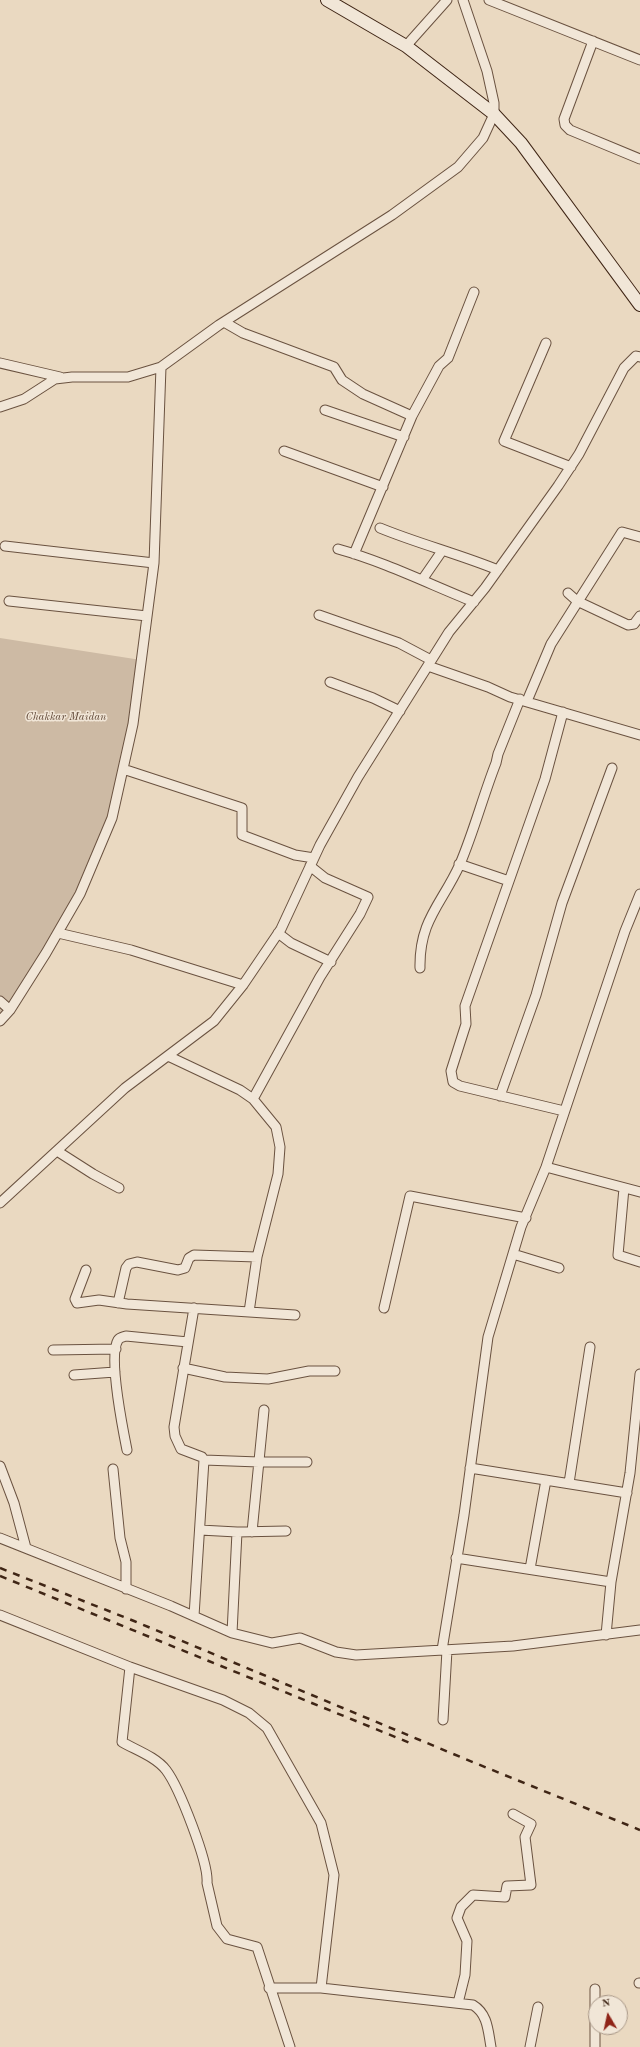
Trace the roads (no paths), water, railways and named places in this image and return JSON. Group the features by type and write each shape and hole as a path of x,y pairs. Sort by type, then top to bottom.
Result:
{"main road":[{"path":"327,0 406,46 494,114 525,148 640,305"}],"street":[{"path":"406,46 447,0"},
{"path":"0,363 63,378 128,378 161,367 224,322 392,215 458,167 483,138 494,114 492,90 463,0"},
{"path":"489,0 640,60"},
{"path":"593,41 564,119 565,125 570,130 639,157"},
{"path":"354,554 412,416 440,366 448,358 474,292"},
{"path":"224,322 243,333 334,367 342,380 363,394 412,416"},
{"path":"546,343 504,441 571,467"},
{"path":"0,1203 125,1088 214,1021 242,985 278,933 312,862 358,777 429,663 449,632 498,570 571,467 624,368 636,356 640,356"},
{"path":"0,1021 10,1010 58,933 80,894 112,818 133,724 154,563 161,367"},
{"path":"0,407 24,399 47,383 63,378"},
{"path":"0,412 12,404"},
{"path":"325,410 404,437"},
{"path":"284,451 383,487"},
{"path":"380,528 410,541 456,554 498,570"},
{"path":"420,968 420,949 425,930 437,902 459,864 498,754 547,652 622,532 640,537"},
{"path":"5,546 154,563"},
{"path":"338,549 422,580 474,602"},
{"path":"422,580 442,551"},
{"path":"568,593 578,601 628,625 634,624 640,616"},
{"path":"9,601 147,616"},
{"path":"319,615 399,643 429,663 524,700 640,735"},
{"path":"330,682 373,698 400,711"},
{"path":"563,712 545,779 466,1006 466,1024 451,1071 453,1082 460,1086 564,1111"},
{"path":"500,1096 536,995 562,903 612,768"},
{"path":"123,769 242,808 242,835 312,862 325,878 368,897 360,914 331,962 320,977 253,1099"},
{"path":"459,864 509,881"},
{"path":"443,1720 445,1650 456,1558 488,1337 513,1254 546,1167 625,931 640,894"},
{"path":"58,933 131,950 242,985"},
{"path":"278,933 291,944 331,962"},
{"path":"0,1001 10,1010"},
{"path":"168,1056 230,1084 253,1099 276,1127 280,1147 276,1186 257,1257 249,1312"},
{"path":"57,1151 93,1174 119,1188"},
{"path":"546,1167 640,1192"},
{"path":"624,1188 618,1255 640,1262"},
{"path":"384,1308 410,1196 526,1218"},
{"path":"513,1254 559,1268"},
{"path":"118,1303 126,1268 129,1264 137,1262 182,1269 189,1258 194,1255 257,1257"},
{"path":"86,1270 76,1299 77,1303 99,1300 118,1303 295,1315"},
{"path":"194,1308 174,1427 175,1436 181,1449 202,1457 204,1460 307,1462"},
{"path":"127,1450 115,1372 117,1341 121,1337 126,1336 188,1342"},
{"path":"569,1483 590,1347"},
{"path":"53,1350 116,1349"},
{"path":"184,1368 225,1377 268,1379 309,1371 335,1371"},
{"path":"74,1375 115,1372"},
{"path":"606,1635 611,1582 627,1493 640,1374"},
{"path":"252,1532 264,1410"},
{"path":"194,1616 204,1460"},
{"path":"0,1466 14,1503 26,1548"},
{"path":"470,1468 627,1493"},
{"path":"113,1469 120,1538 126,1562 126,1588"},
{"path":"530,1569 546,1480"},
{"path":"200,1530 237,1532 286,1531"},
{"path":"232,1633 237,1532"},
{"path":"0,1538 126,1588 232,1633 272,1642 300,1638 336,1652 356,1655 513,1646 640,1630"},
{"path":"456,1558 611,1582"},
{"path":"0,1615 130,1667 223,1700 249,1713 267,1728 320,1822 334,1875 321,1988"},
{"path":"130,1667 122,1742 159,1763 166,1771 182,1800 198,1842 208,1876 207,1883 217,1926 227,1939 257,1947 269,1988 290,2047"},
{"path":"458,2003 465,1975 467,1941 458,1918 460,1907 473,1895 505,1897 507,1886 532,1885 525,1837 531,1824 513,1814"},
{"path":"269,1988 321,1988 473,2005 481,2010 485,2018 491,2047"},
{"path":"595,1989 595,2047"},
{"path":"530,2047 538,2007"}],"railway":[{"path":"0,1568 134,1621 640,1830"},
{"path":"0,1576 410,1743"}],"park label":[{"name":"Chakkar Maidan","path":"66,717"}]}
